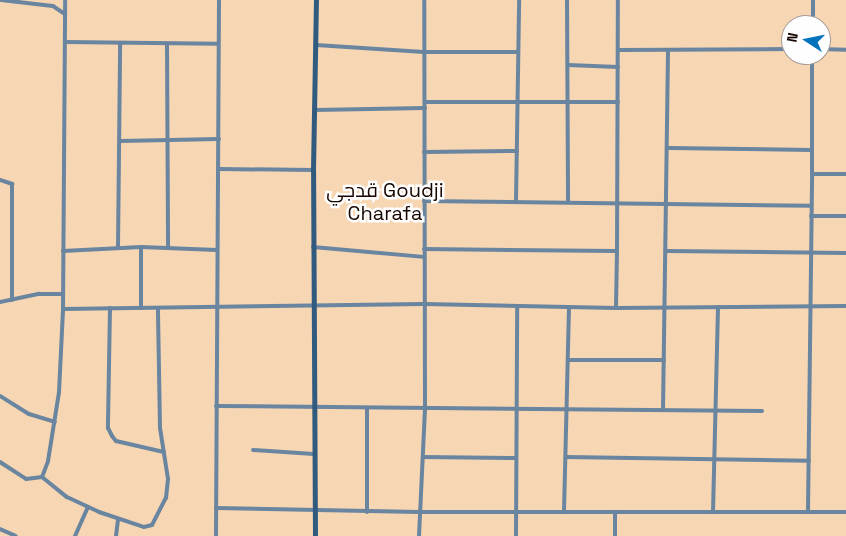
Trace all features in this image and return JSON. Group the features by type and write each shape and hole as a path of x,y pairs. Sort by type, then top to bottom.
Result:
{"main road":[{"path":"315,536 313,170 316,0"}],"street":[{"path":"1,0 53,6 65,14"},
{"path":"42,477 55,422 62,362 65,0"},
{"path":"216,536 219,0"},
{"path":"419,536 425,409 424,0"},
{"path":"516,201 519,0"},
{"path":"568,0 568,201"},
{"path":"616,308 618,0"},
{"path":"812,15 813,0"},
{"path":"65,42 218,44"},
{"path":"118,248 120,43"},
{"path":"167,44 168,247"},
{"path":"316,45 424,52 518,52"},
{"path":"618,50 781,49"},
{"path":"831,49 846,50"},
{"path":"663,410 669,148 668,50"},
{"path":"568,65 618,67"},
{"path":"808,511 812,65"},
{"path":"424,102 618,102"},
{"path":"315,110 424,108"},
{"path":"120,140 219,139"},
{"path":"669,148 812,150"},
{"path":"424,152 517,151"},
{"path":"219,169 313,170"},
{"path":"812,174 846,174"},
{"path":"0,180 12,184 12,300"},
{"path":"424,202 668,202 811,206"},
{"path":"811,216 846,216"},
{"path":"63,251 141,247 217,250"},
{"path":"141,247 141,308"},
{"path":"313,247 424,257"},
{"path":"424,249 617,250"},
{"path":"666,251 846,253"},
{"path":"0,302 39,294 63,294"},
{"path":"63,309 424,304 616,308 665,306 846,306"},
{"path":"516,536 517,307"},
{"path":"564,512 569,307"},
{"path":"713,512 718,307"},
{"path":"110,308 108,428 116,440 164,452"},
{"path":"0,462 26,479 42,477 88,507 118,520 148,527 159,515 168,487 160,428 158,308"},
{"path":"568,360 664,360"},
{"path":"0,396 29,414 55,422"},
{"path":"216,406 762,411"},
{"path":"367,408 367,512"},
{"path":"254,450 314,454"},
{"path":"423,457 516,458"},
{"path":"566,457 809,461"},
{"path":"76,536 88,507"},
{"path":"216,508 367,512 846,512"},
{"path":"615,512 615,536"},
{"path":"116,536 118,520"},
{"path":"0,529 16,536"}],"district":[{"name":"قدجي Goudji Charafa","path":"385,202"}]}
